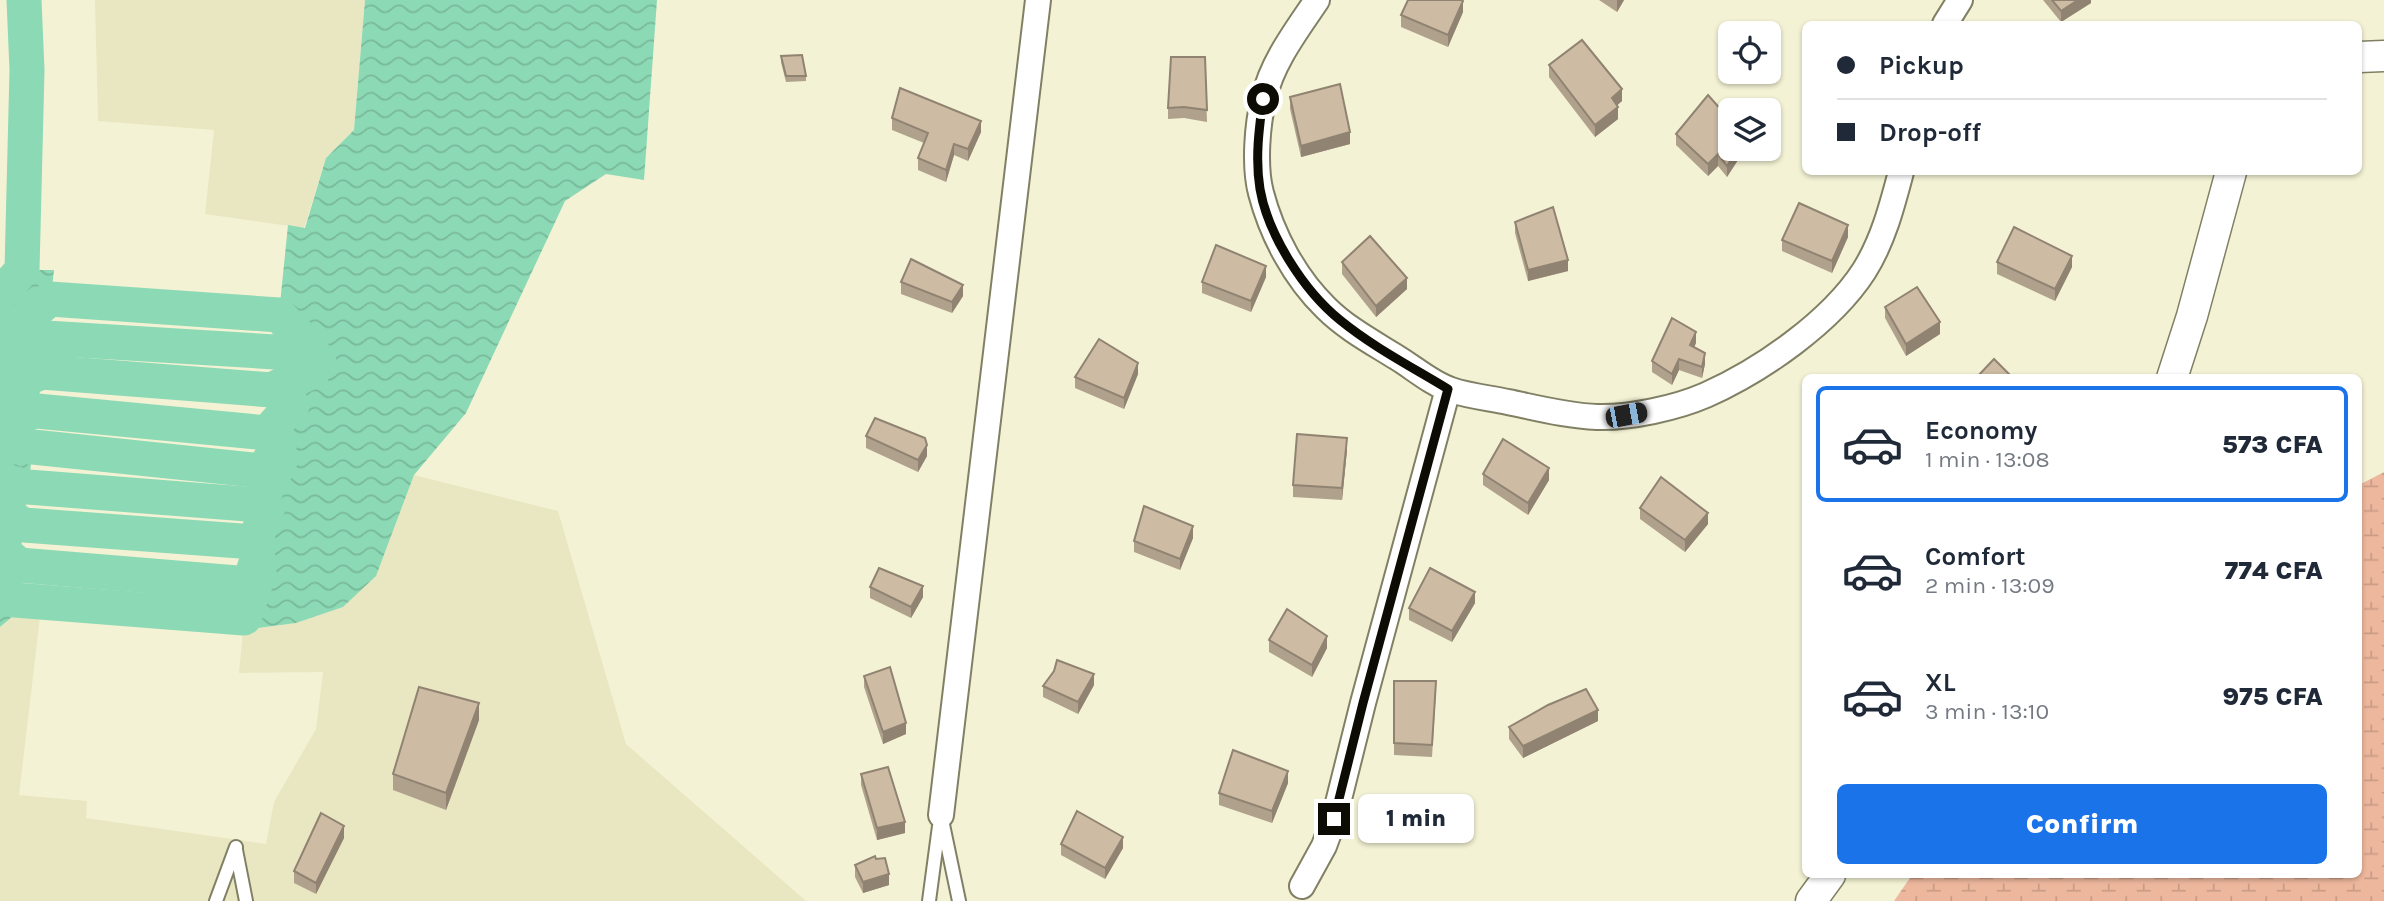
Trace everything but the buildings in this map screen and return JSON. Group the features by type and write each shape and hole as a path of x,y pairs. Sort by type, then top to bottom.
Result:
{"street":[{"path":"941,815 1038,0"},
{"path":"1317,0 1278,61 1263,99 1258,142 1259,180 1270,221 1294,268 1327,309 1358,334 1448,389 1562,413 1598,417 1673,406 1706,395 1749,373 1782,350 1817,323 1850,289 1880,243 1900,175"},
{"path":"1947,21 1960,0"},
{"path":"2362,57 2384,55"},
{"path":"2173,374 2230,175"},
{"path":"1299,890 1324,846 1334,819 1448,389"},
{"path":"1811,901 1828,878"}],"lane":[{"path":"929,901 941,815"},
{"path":"941,815 959,901"},
{"path":"216,901 236,847 246,901"}],"shaded area":[{"path":"95,0 365,0 354,130 326,158 304,228 205,214 214,130 98,121"},
{"path":"414,475 558,511 626,744 806,901 0,901 0,627 13,616 40,617 19,795 87,801 86,818 266,844 274,802 316,729 323,672 239,673 243,630 296,623 343,607 376,575"}],"green space":[{"path":"2384,472 2384,901 1894,901 1910,878 2362,878 2362,483"}],"water":[{"path":"365,0 657,0 644,180 606,174 565,201 466,413 414,475 376,576 343,607 296,623 243,630 288,225 305,228 326,158 354,130"},
{"path":"0,270 54,270 13,616 0,627"}],"waterway":[{"path":"0,295 22,270 27,70 24,0"},
{"path":"0,340 50,299 279,315 312,350"},
{"path":"0,366 46,338 275,352 319,363"},
{"path":"0,390 42,372 271,390 313,371"},
{"path":"0,419 37,411 267,433 292,405"},
{"path":"0,447 33,447 263,471 280,443"},
{"path":"0,480 28,487 259,505 280,461"},
{"path":"0,512 24,525 254,542 267,511"},
{"path":"0,549 19,565 249,584 258,557"},
{"path":"0,584 15,600 244,618 259,572"}],"route":[{"path":"1263,99 1258,142 1261,192 1270,221 1294,268 1314,295 1341,321 1448,389 1334,819"}]}
